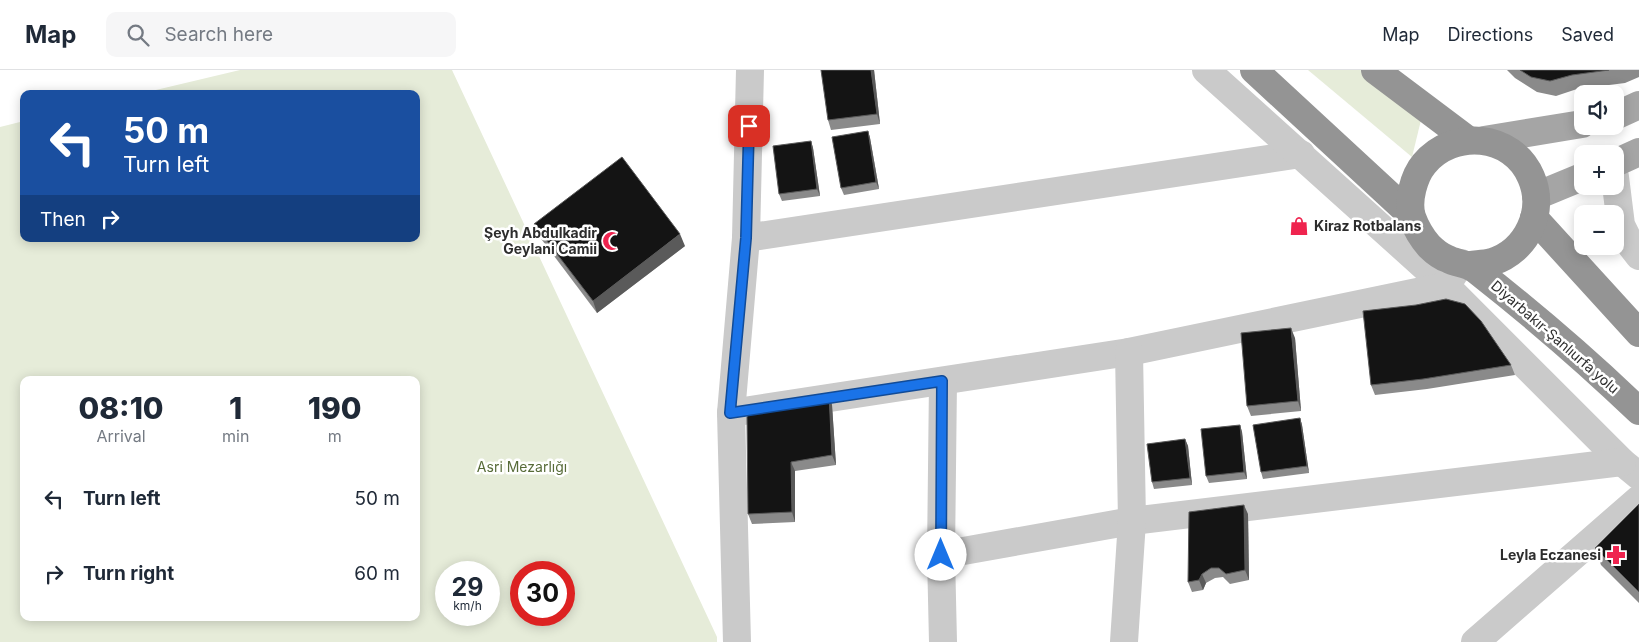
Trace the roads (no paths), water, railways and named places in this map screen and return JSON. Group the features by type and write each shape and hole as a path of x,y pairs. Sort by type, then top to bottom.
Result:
{"highway":[{"path":"1254,70 1411,215 1419,233 1430,248 1448,260 1465,264 1491,262 1510,253 1526,238 1535,207 1531,176 1519,159 1503,147 1476,140 1375,70"},
{"path":"1411,215 1411,198 1415,180 1423,165 1436,152 1452,143 1476,140"},
{"path":"1535,207 1639,332"},
{"name":"Diyarbakır-Şanlıurfa yolu","path":"1465,264 1523,307 1639,411"}],"main road":[{"path":"1624,112 1639,105"},
{"path":"1476,140 1574,125"},
{"path":"1624,159 1639,152"},
{"path":"1535,207 1574,182"}],"street":[{"path":"737,642 730,413 746,238 750,70"},
{"path":"1206,70 1446,286 1630,469"},
{"path":"746,238 1301,154"},
{"path":"1617,195 1621,225 1637,251"},
{"path":"730,413 1129,352 1446,286 1465,264"},
{"path":"1124,642 1132,521 1129,352"},
{"path":"942,381 941,555 943,642"},
{"path":"941,555 1132,521 1630,469"},
{"path":"1482,640 1639,500"}],"place":[{"name":"Kiraz Rotbalans","path":"1299,226"},
{"name":"Şeyh Abdulkadir Geylani Camii","path":"612,241"},
{"name":"Leyla Eczanesi","path":"1616,555"}],"park label":[{"name":"Asri Mezarlığı","path":"522,467"}]}
